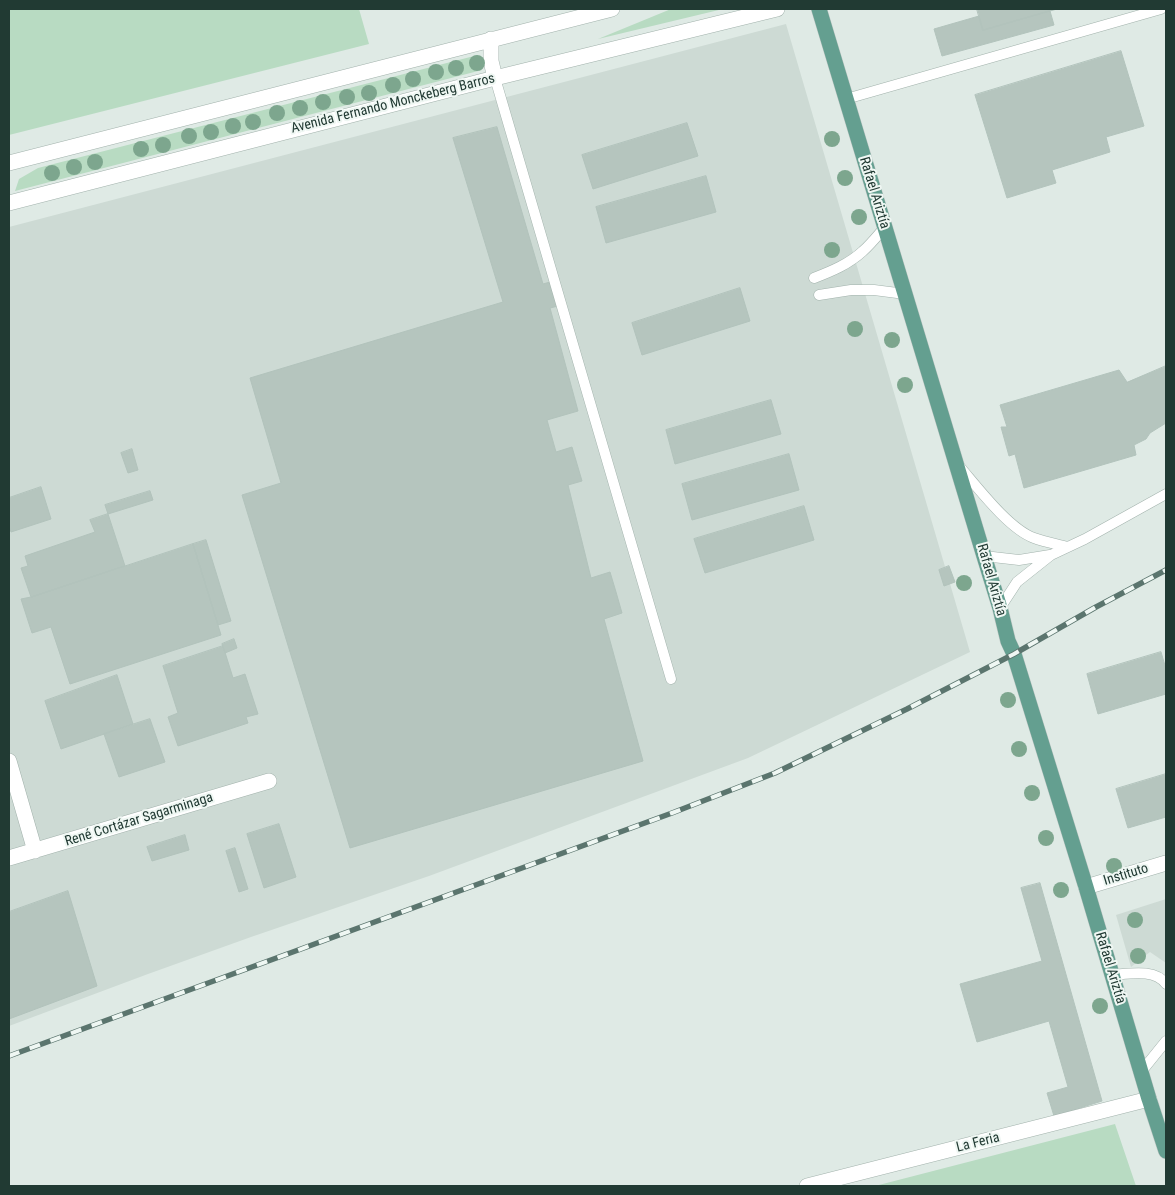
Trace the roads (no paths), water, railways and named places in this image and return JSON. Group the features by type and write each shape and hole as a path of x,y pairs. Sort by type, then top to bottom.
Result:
{"main road":[{"name":"Rafael Ariztía","path":"819,9 1000,608 1008,641 1014,654 1166,1151"}],"street":[{"path":"9,163 612,9"},
{"name":"Avenida Fernando Monckeberg Barros","path":"9,203 495,78 777,9"},
{"path":"491,39 491,65 495,78"},
{"path":"9,761 36,851"},
{"name":"René Cortázar Sagarminaga","path":"9,858 269,781"},
{"name":"Instituto","path":"1086,887 1166,863"},
{"name":"La Feria","path":"807,1186 1149,1099"}],"lane":[{"path":"846,99 1161,9"},
{"path":"495,78 671,679"},
{"path":"814,278 835,270 850,261 864,250 885,227"},
{"path":"819,295 851,290 874,290 905,294"},
{"path":"956,462 1005,518 1017,528 1033,538 1068,547"},
{"path":"1000,608 1017,582 1051,555 1085,539 1166,494"},
{"path":"984,556 1019,560 1051,555"},
{"path":"1111,975 1154,975 1160,977 1166,984"},
{"path":"1141,1072 1166,1041"}],"railway":[{"path":"9,1056 672,813 775,773 907,709 1014,654 1166,570"}]}
